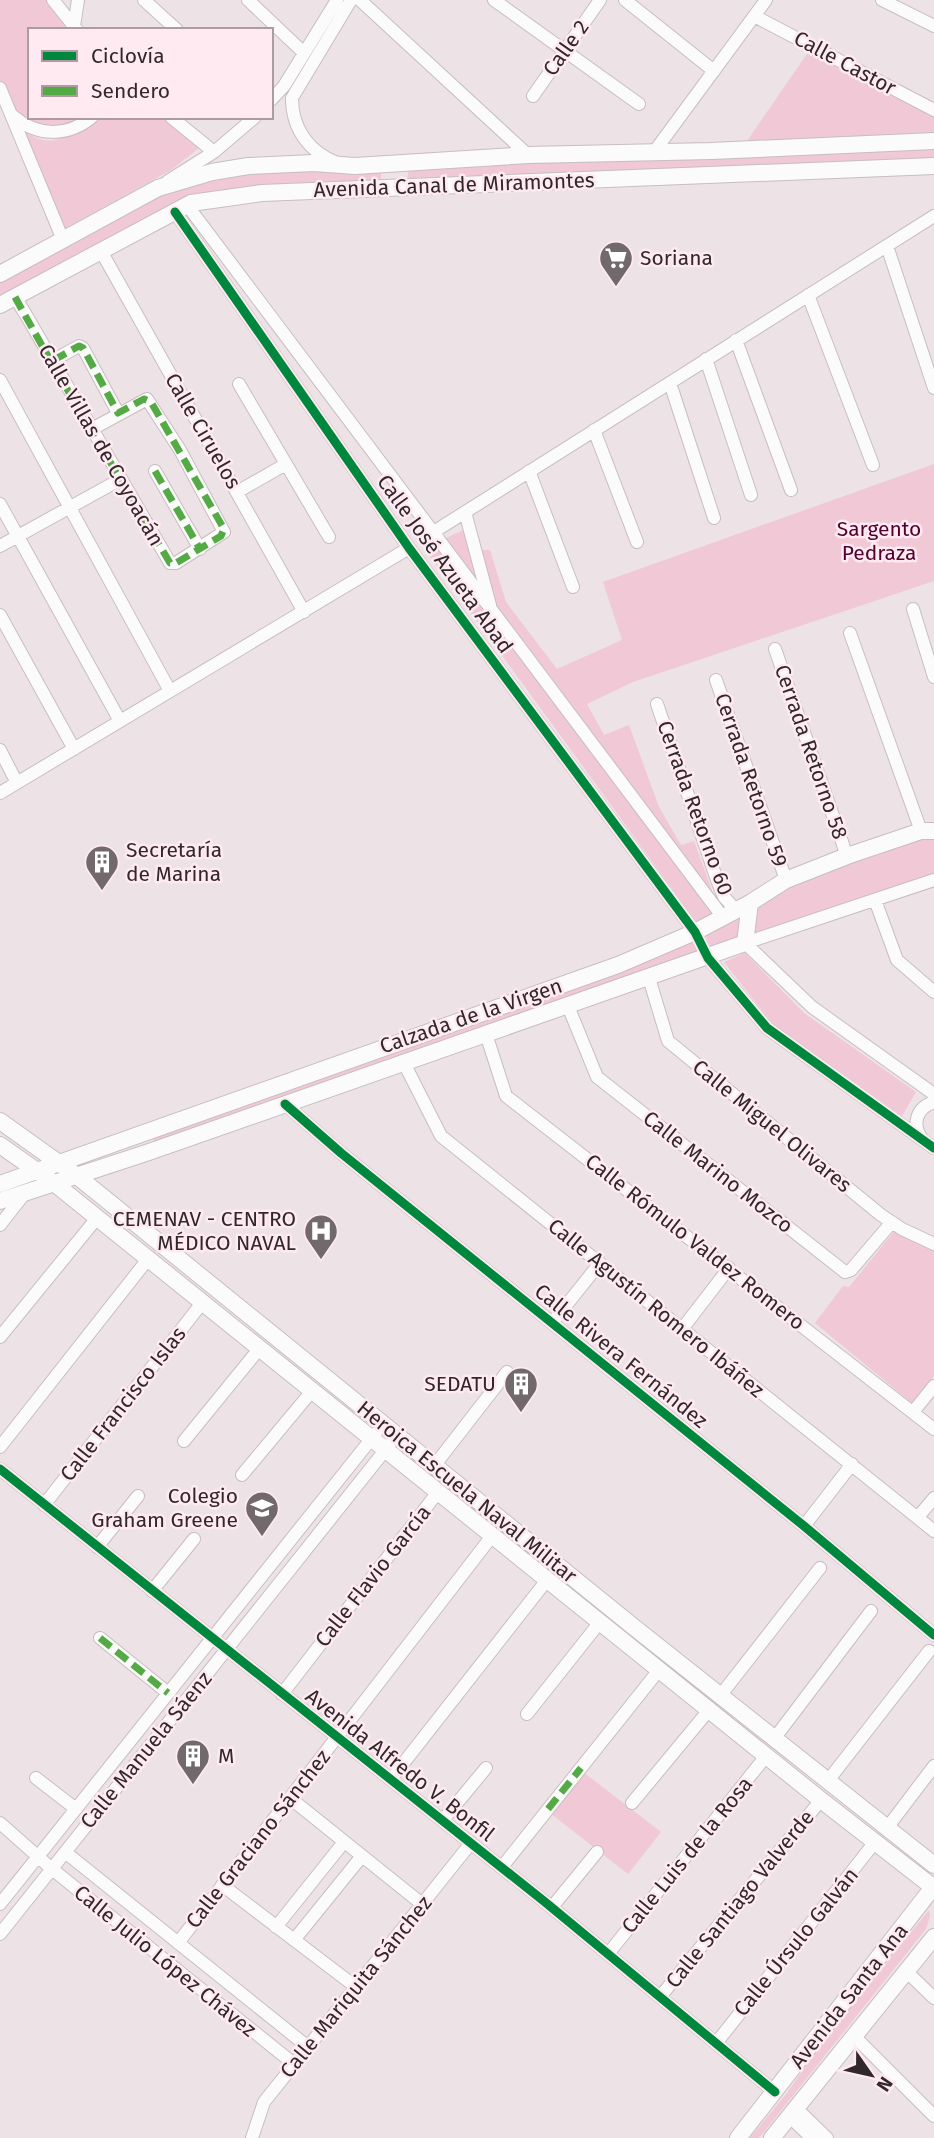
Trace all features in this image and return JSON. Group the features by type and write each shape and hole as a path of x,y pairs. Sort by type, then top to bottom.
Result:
{"main road":[{"name":"Avenida Canal de Miramontes","path":"1,272 158,188 212,172 248,166 314,163 355,166 528,155 934,141"},
{"path":"407,163 402,167 399,176 402,183 408,187"},
{"path":"385,164 392,167 396,175 392,184 385,188"},
{"name":"Avenida Canal de Miramontes","path":"0,305 181,209 262,193 934,166"},
{"name":"Calzada de la Virgen","path":"0,1184 618,965 695,932 786,880 847,856 928,831"},
{"path":"736,910 745,943"},
{"name":"Calzada de la Virgen","path":"0,1201 125,1160 745,943"},
{"name":"Heroica Escuela Naval Militar","path":"0,1121 107,1200 720,1696 934,1865"},
{"name":"Heroica Escuela Naval Militar","path":"0,1145 54,1183 766,1756 934,1887"},
{"path":"107,1200 108,1179 115,1168 125,1160"},
{"name":"Avenida Santa Ana","path":"738,2138 934,1887"},
{"name":"Avenida Santa Ana","path":"772,2138 934,1937"}],"street":[{"path":"53,0 76,28"},
{"path":"76,28 78,0"},
{"path":"144,0 175,28"},
{"path":"248,0 304,53"},
{"path":"292,98 275,96 337,0"},
{"path":"351,0 292,98 296,125 312,148 327,159 355,166"},
{"path":"360,0 528,155"},
{"path":"494,0 639,104"},
{"name":"Calle 2","path":"533,96 600,0"},
{"path":"625,0 714,71"},
{"path":"654,152 766,0"},
{"path":"882,0 934,26"},
{"name":"Calle Castor","path":"756,17 934,110"},
{"path":"0,89 63,240"},
{"path":"10,114 30,128 54,133 77,127 89,119"},
{"path":"173,119 214,152"},
{"path":"158,188 214,152 253,119"},
{"name":"Calle José Azueta Abad","path":"181,209 344,415 492,612 736,910"},
{"name":"Calle José Azueta Abad","path":"181,209 409,548 695,932 708,958 767,1028 930,1146"},
{"path":"432,533 934,216"},
{"path":"887,246 934,388"},
{"name":"Calle Ciruelos","path":"101,251 304,612"},
{"path":"808,295 873,465"},
{"name":"Calle Villas de Coyoacán","path":"15,297 52,361 170,563 176,563 221,536 224,529 163,421 147,398 118,413 83,348 79,346 52,361"},
{"path":"736,340 791,490"},
{"path":"706,359 751,495"},
{"path":"0,380 170,691"},
{"path":"670,383 714,518"},
{"path":"239,384 329,537"},
{"path":"92,429 118,413"},
{"path":"327,428 340,430 345,423 344,415"},
{"path":"594,430 637,542"},
{"path":"237,492 286,464"},
{"path":"364,482 364,471 368,467 373,464 384,467"},
{"path":"155,471 200,549"},
{"path":"529,471 573,587"},
{"path":"0,547 121,479"},
{"path":"0,504 120,721"},
{"path":"465,512 492,612"},
{"path":"0,793 409,548"},
{"path":"913,609 934,677"},
{"path":"0,615 74,749"},
{"path":"850,633 928,831"},
{"name":"Cerrada Retorno 58","path":"775,649 847,856"},
{"name":"Cerrada Retorno 59","path":"716,680 786,880"},
{"name":"Cerrada Retorno 60","path":"657,704 723,897 736,910"},
{"path":"0,750 17,783"},
{"name":"Calzada de la Virgen","path":"745,943 934,880"},
{"path":"874,900 897,960 934,992"},
{"path":"745,943 811,1007 934,1094"},
{"name":"Calle Miguel Olivares","path":"649,978 668,1041 892,1222 934,1244"},
{"name":"Calle Marino Mozco","path":"568,1006 597,1077 845,1272 851,1270 892,1222"},
{"name":"Calle Rómulo Valdez Romero","path":"486,1034 506,1096 934,1429"},
{"name":"Calle Agustín Romero Ibáñez","path":"404,1063 441,1136 934,1531"},
{"path":"930,1146 918,1133 916,1119 924,1107 934,1102"},
{"name":"Calle Rivera Fernández","path":"285,1104 341,1153 804,1526 934,1635"},
{"path":"0,1225 26,1192"},
{"path":"0,1337 97,1218"},
{"path":"0,1447 148,1259"},
{"path":"552,1323 600,1263"},
{"path":"682,1329 729,1268"},
{"name":"Calle Francisco Islas","path":"44,1505 202,1303"},
{"path":"184,1441 259,1349"},
{"path":"434,1466 507,1372"},
{"path":"913,1412 934,1386"},
{"path":"242,1475 312,1391"},
{"name":"Calle Manuela Sáenz","path":"0,1904 382,1424"},
{"name":"Calle Manuela Sáenz","path":"0,1934 397,1436"},
{"path":"804,1526 852,1464"},
{"name":"Avenida Alfredo V. Bonfil","path":"0,1469 552,1907 775,2092"},
{"name":"Calle Flavio García","path":"282,1694 438,1492"},
{"path":"97,1547 138,1496"},
{"path":"918,1517 934,1498"},
{"name":"Calle Graciano Sánchez","path":"178,1942 492,1536"},
{"path":"152,1591 194,1539"},
{"path":"720,1696 820,1568"},
{"path":"391,1779 548,1580"},
{"path":"774,1739 872,1611"},
{"path":"527,1714 600,1622"},
{"path":"100,1638 168,1693"},
{"path":"827,1782 929,1651"},
{"path":"502,1867 659,1670"},
{"path":"632,1803 709,1710"},
{"name":"Calle Luis de la Rosa","path":"608,1954 766,1756"},
{"path":"887,1828 934,1766"},
{"path":"443,1821 486,1768"},
{"path":"36,1778 76,1809"},
{"path":"289,1798 422,1904"},
{"name":"Calle Santiago Valverde","path":"660,1997 821,1800"},
{"name":"Calle Julio López Chávez","path":"0,1823 52,1869 294,2064"},
{"path":"276,1927 344,1842"},
{"name":"Calle Úrsulo Galván","path":"717,2042 875,1842"},
{"name":"Calle Mariquita Sánchez","path":"252,2138 264,2102 471,1843"},
{"name":"Calle Julio López Chávez","path":"65,1852 307,2047"},
{"path":"552,1907 597,1852"},
{"path":"294,1940 362,1856"},
{"path":"222,1885 356,1987"},
{"path":"906,1970 934,1998"},
{"path":"854,2036 934,2116"},
{"path":"793,2112 812,2138"},
{"path":"793,2112 827,2138"}],"green space":[{"path":"0,0 50,0 74,28 28,28 28,119 82,119 56,135 22,123 0,82"},
{"path":"809,51 934,114 934,135 747,141"},
{"path":"92,119 170,119 203,145 171,170 62,230 17,124 38,139 48,141 74,131"},
{"path":"934,143 934,160 407,180 409,169"},
{"path":"263,170 381,171 381,181 263,185 184,198 0,297 0,281 165,192"},
{"name":"Sargento Pedraza","path":"934,464 934,581 633,682 587,704 604,735 629,725 659,807 681,845 694,841 715,899 726,906 697,923 424,548 475,525 482,550 490,550 506,602 557,669 622,640 603,582"},
{"path":"923,837 934,837 934,873 753,937 756,907 795,883"},
{"path":"741,916 738,939 712,950 705,934"},
{"path":"692,939 700,954 155,1145 153,1138"},
{"path":"745,953 804,1013 916,1092 902,1116 772,1023 724,962"},
{"path":"896,1229 934,1249 934,1376 912,1403 815,1323 843,1286 849,1287"},
{"path":"583,1772 661,1832 628,1874 550,1813"},
{"path":"929,1910 926,1929 759,2138 750,2138 787,2093 821,2044"}],"marked path":[{"path":"15,297 72,397 170,563 176,563 221,536 224,529 151,402 144,399 118,413 83,348 79,346 52,361"},
{"path":"155,471 200,549"},
{"path":"100,1638 168,1693"},
{"path":"548,1809 581,1768"}],"cycle path":[{"path":"175,212 409,548 695,932 708,958 767,1028 934,1148"},
{"path":"285,1104 341,1153 804,1526 934,1635"},
{"path":"0,1469 545,1902 775,2092"}],"place":[{"name":"Soriana","path":"616,288"},
{"name":"Secretaría de Marina","path":"102,892"},
{"name":"CEMENAV - CENTRO MÉDICO NAVAL","path":"321,1261"},
{"name":"SEDATU","path":"521,1414"},
{"name":"Colegio Graham Greene","path":"262,1538"},
{"name":"M","path":"193,1786"}]}
